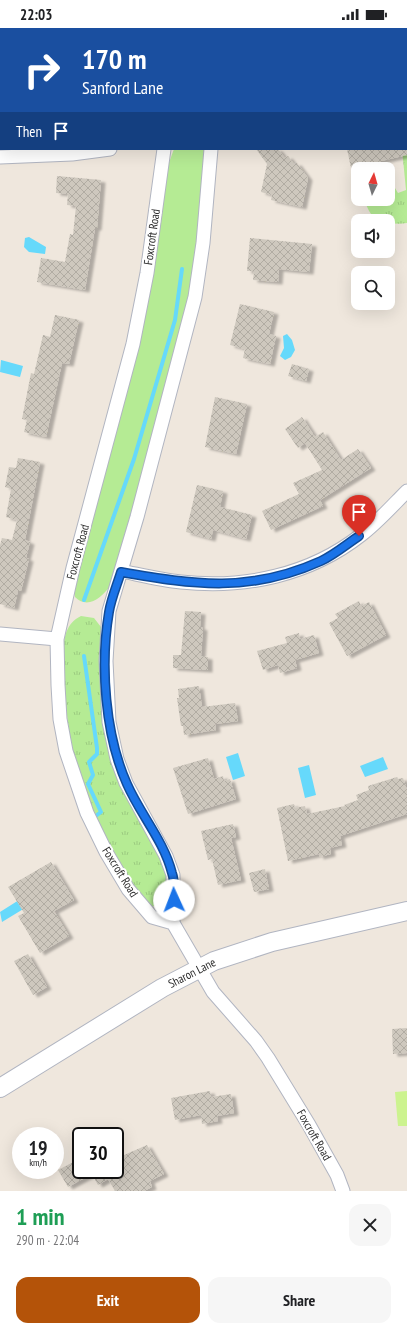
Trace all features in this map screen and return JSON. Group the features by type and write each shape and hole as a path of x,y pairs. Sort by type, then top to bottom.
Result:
{"main road":[{"name":"Sharon Lane","path":"0,1088 162,988 198,968 242,950 407,911"}],"street":[{"path":"0,157 72,154 102,150"},
{"name":"Foxcroft Road","path":"164,150 148,273 133,344 73,568 57,639 60,719 66,751 87,813 106,852 128,889 152,917 173,923"},
{"name":"Foxcroft Road","path":"211,150 204,236 195,297 121,572 109,611 106,683 110,722 117,759 126,783 166,856 173,875 173,923 212,992 256,1041 268,1058 309,1125 337,1175 343,1191"},
{"path":"121,572 181,582 220,584 244,583 280,576 322,560 359,536 407,491"},
{"path":"0,634 57,639"}],"green space":[{"path":"174,150 204,150 206,166 190,297 145,472 111,585 99,597 90,602 85,602 80,601 75,597 74,592 150,289 167,168"},
{"path":"402,150 407,150 407,223 395,224 395,214 371,214 367,206 395,206 395,188 398,193 406,190"},
{"path":"81,616 94,618 101,627 105,727 167,871 168,904 164,907 152,906 144,899 120,866 96,818 80,777 67,718 63,648 69,626 74,620"},
{"path":"407,1091 407,1126 398,1126 395,1092"}],"water":[{"path":"29,237 46,247 45,254 29,252 24,247 25,238"},
{"path":"287,334 292,340 295,350 291,357 285,360 280,356 284,348 283,336"},
{"path":"1,360 23,366 20,377 0,372"},
{"path":"238,753 245,776 233,780 226,757"},
{"path":"383,757 388,769 365,777 360,766"},
{"path":"309,765 316,795 305,798 298,768"},
{"path":"19,900 25,908 2,922 0,912"}],"building":[{"path":"257,150 279,150 285,158 288,156 294,164 297,163 308,178 302,207 271,200 272,195 261,192 267,164"},
{"path":"347,150 407,150 407,155 377,162 351,162 351,168"},
{"path":"57,176 101,180 97,228 95,228 85,290 37,282 41,258 65,262 70,234 73,235 76,206 67,205 68,194 56,193"},
{"path":"250,238 312,244 309,272 279,269 278,282 253,280 254,271 247,271"},
{"path":"240,304 274,312 269,334 276,336 270,364 243,358 245,349 230,345"},
{"path":"55,315 79,320 69,364 62,363 46,437 24,432 27,420 22,419 31,373 34,374 43,335 50,337"},
{"path":"292,364 309,369 306,381 288,376"},
{"path":"215,397 247,404 236,454 205,447"},
{"path":"302,417 315,437 323,432 341,460 358,449 371,468 320,500 323,506 271,530 262,511 299,494 293,483 322,470 305,443 298,448 285,429"},
{"path":"18,458 40,462 25,540 30,542 26,558 29,559 21,591 18,591 14,608 0,604 0,545 2,538 12,540 17,520 6,517 11,489 5,487 9,467 16,468"},
{"path":"197,485 223,491 220,507 252,515 246,539 213,530 211,539 186,532"},
{"path":"359,601 361,606 369,602 386,635 347,656 329,623 338,618 335,614"},
{"path":"185,611 201,612 200,627 203,628 201,656 208,657 208,670 173,668 173,655 181,655"},
{"path":"299,633 300,639 314,635 319,653 295,660 297,668 280,673 278,665 263,670 257,651 287,643 285,637"},
{"path":"199,686 202,707 235,703 238,721 215,724 216,730 184,735 183,726 181,726 177,698 179,698 178,689"},
{"path":"208,758 214,779 223,776 224,781 230,779 236,799 188,814 173,768"},
{"path":"397,777 398,779 403,778 407,790 407,814 340,836 342,845 330,848 331,854 319,857 319,854 288,861 277,808 294,804 295,808 305,806 307,814 345,806 344,805 358,800 356,795 369,790 368,786"},
{"path":"233,824 236,837 231,838 241,880 218,885 212,859 208,860 201,831"},
{"path":"51,862 74,900 54,911 69,936 40,953 18,916 24,913 8,887"},
{"path":"265,869 269,889 254,892 249,873"},
{"path":"28,954 47,987 33,995 14,961"},
{"path":"407,1028 407,1053 393,1054 392,1029"},
{"path":"210,1091 211,1097 231,1094 234,1113 217,1116 218,1121 202,1124 201,1115 175,1120 171,1098"},
{"path":"147,1145 164,1174 150,1181 152,1187 144,1191 115,1191 108,1179 124,1179 124,1155"},
{"path":"72,1163 72,1179 83,1179 68,1187 63,1179 64,1167"},
{"path":"95,1179 108,1179 98,1185"}],"waterway":[{"path":"84,600 134,459 175,320 182,269"},
{"path":"84,656 97,748 97,754 89,762 93,775 88,784 101,812 97,815"}],"route":[{"path":"174,900 173,875 168,860 126,783 117,759 110,722 106,683 107,633 109,611 121,572 181,582 220,584 244,583 280,576 322,560 359,536"}]}
